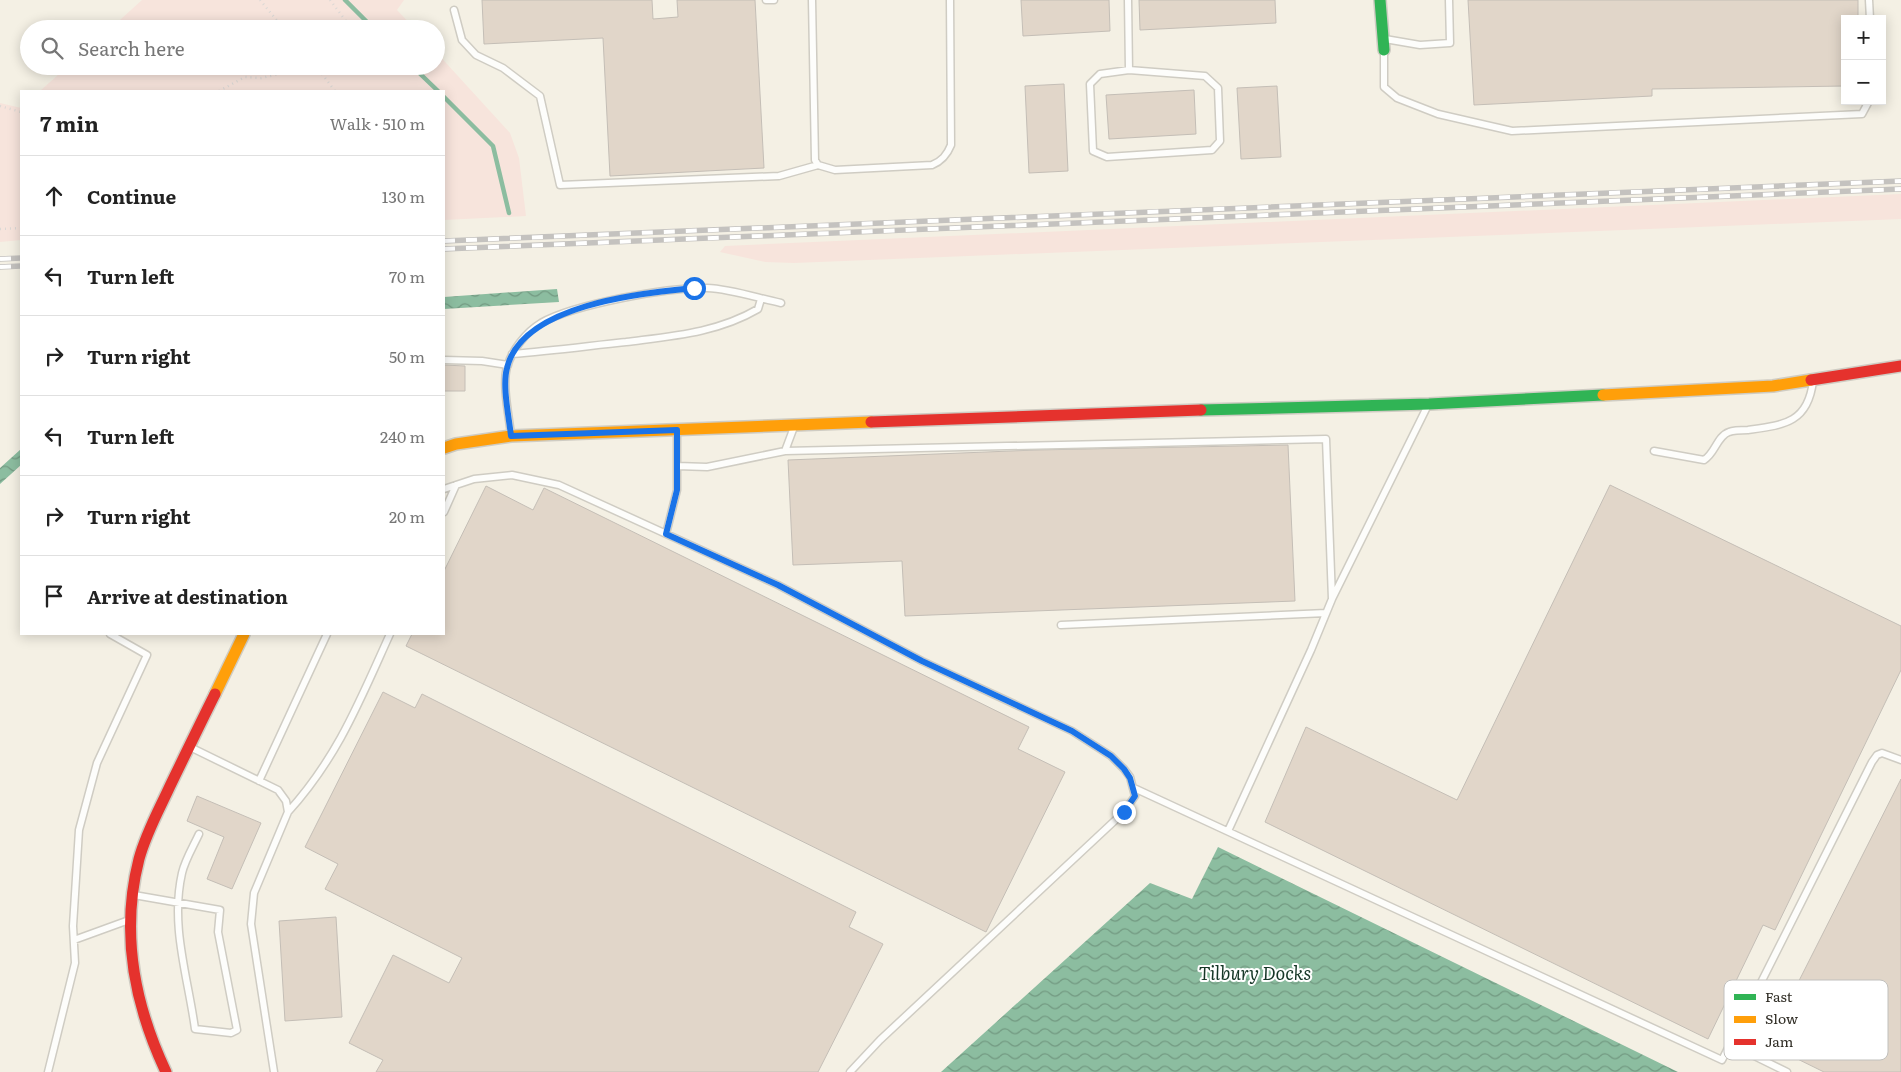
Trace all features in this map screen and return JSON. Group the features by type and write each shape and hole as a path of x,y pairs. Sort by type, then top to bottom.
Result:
{"street":[{"path":"1380,0 1384,45"},
{"path":"445,448 456,444 511,436 1191,410 1429,404 1773,386 1901,366"},
{"path":"166,1072 146,1031 138,1003 129,936 131,894 140,853 244,635"}],"lane":[{"path":"766,0 774,0"},
{"path":"812,0 815,160 818,165"},
{"path":"454,10 462,40 476,55 503,68 540,96 560,185 779,176 818,165 835,170 932,165 939,162 948,153 951,145 950,0"},
{"path":"1128,0 1129,70"},
{"path":"1449,0 1450,43 1384,45 1384,87 1397,98 1438,114 1512,131 1862,114 1867,105"},
{"path":"1869,0 1870,15"},
{"path":"1129,70 1205,76 1218,88 1220,141 1212,150 1107,157 1093,151 1090,84 1100,74 1129,70"},
{"path":"511,436 506,376 508,365 512,354 527,335 540,324 566,312 607,302 694,288 720,290 781,303"},
{"path":"512,354 713,329 733,322 758,309 762,299"},
{"path":"445,360 482,360 508,365"},
{"path":"1654,451 1704,460 1713,454 1721,438 1730,431 1766,427 1799,416 1807,406 1813,380"},
{"path":"1228,831 1332,599 1429,404"},
{"path":"785,451 794,425"},
{"path":"666,534 677,490 677,430"},
{"path":"677,466 707,467 785,451 1326,439 1332,599"},
{"path":"445,489 474,479 512,475 559,485 778,585 922,661 1072,731 1111,756 1130,778 1135,796 1124,812 880,1040 850,1072"},
{"path":"445,510 456,485"},
{"path":"1061,625 1326,613"},
{"path":"48,1072 75,963 74,940 79,830 97,763 147,655 112,635"},
{"path":"259,781 327,635"},
{"path":"274,1072 251,924 254,893 288,812 311,786 348,728 390,635"},
{"path":"189,747 278,790 286,800 288,812"},
{"path":"1762,980 1872,762 1877,755 1882,753 1901,760"},
{"path":"1134,788 1722,1060 1724,1056"},
{"path":"131,894 178,902 220,910 218,932 237,1030 231,1033 195,1029 178,930 178,902 182,871 199,834"},
{"path":"74,940 129,920"},
{"path":"1763,1060 1787,1072"}],"path":[{"path":"260,0 277,20"},
{"path":"330,0 345,20"},
{"path":"221,90 245,77 261,78 272,75"},
{"path":"323,75 334,90"},
{"path":"0,106 20,112"},
{"path":"0,229 20,228"}],"shaded area":[{"path":"142,0 404,0 397,10 406,20 120,20"},
{"path":"445,62 510,133 519,158 526,216 445,220 445,90 41,90 58,75 445,75"},
{"path":"0,103 20,108 20,240 0,242"},
{"path":"1901,194 1901,219 794,263 765,262 720,252 725,246"}],"water":[{"path":"557,289 559,302 445,309 445,297"},
{"path":"20,450 20,466 0,484 0,468"},
{"name":"Tilbury Docks","path":"1218,847 1678,1072 941,1072 1150,883 1192,899"}],"building":[{"path":"482,0 652,0 653,19 678,17 677,0 755,0 764,168 610,176 603,38 484,44"},
{"path":"1021,0 1109,0 1110,31 1023,36"},
{"path":"1139,0 1275,0 1276,23 1140,30"},
{"path":"1468,0 1858,0 1858,15 1841,15 1841,86 1652,89 1652,96 1474,105"},
{"path":"1064,84 1068,171 1029,173 1025,86"},
{"path":"1277,86 1281,157 1241,159 1237,88"},
{"path":"1194,90 1196,134 1109,139 1106,95"},
{"path":"445,365 465,366 465,391 445,391"},
{"path":"1288,445 1295,601 905,616 902,561 793,565 788,460 1036,450"},
{"path":"1610,485 1901,626 1901,670 1775,930 1763,925 1736,980 1724,980 1724,1006 1708,1039 1265,822 1306,727 1457,800"},
{"path":"486,486 533,510 544,488 1029,727 1018,749 1065,772 986,932 406,646 412,635 445,635 445,569"},
{"path":"383,692 415,708 422,694 856,912 849,927 883,944 818,1072 376,1072 383,1060 349,1043 393,955 449,983 462,958 325,889 338,864 305,847"},
{"path":"1901,779 1901,1072 1824,1072 1800,1060 1888,1060 1888,980 1799,980"},
{"path":"197,796 261,823 232,889 207,879 224,837 187,821"},
{"path":"336,917 342,1017 285,1021 279,921"}],"waterway":[{"path":"345,0 365,20"},
{"path":"421,75 437,90"},
{"path":"445,98 493,146 509,213"}],"railway":[{"path":"445,241 1901,181"},
{"path":"445,249 1901,189"},
{"path":"0,259 20,258"},
{"path":"0,267 20,266"}],"traffic: fast":[{"path":"1380,0 1384,50"},
{"path":"1201,410 1429,404 1603,395"}],"traffic: slow":[{"path":"1603,395 1773,386 1811,380"},
{"path":"445,448 456,444 511,436 871,422"},
{"path":"215,694 244,635"}],"traffic: jam":[{"path":"1811,380 1901,366"},
{"path":"871,422 1201,410"},
{"path":"166,1072 146,1020 133,968 131,941 133,887 139,859 149,831 215,694"}],"route":[{"path":"694,288 607,302 566,312 553,317 533,329 518,345 506,369 511,436 677,430 677,490 666,534 778,585 922,661 1072,731 1111,756 1130,778 1135,796 1132,804 1124,812"}]}
